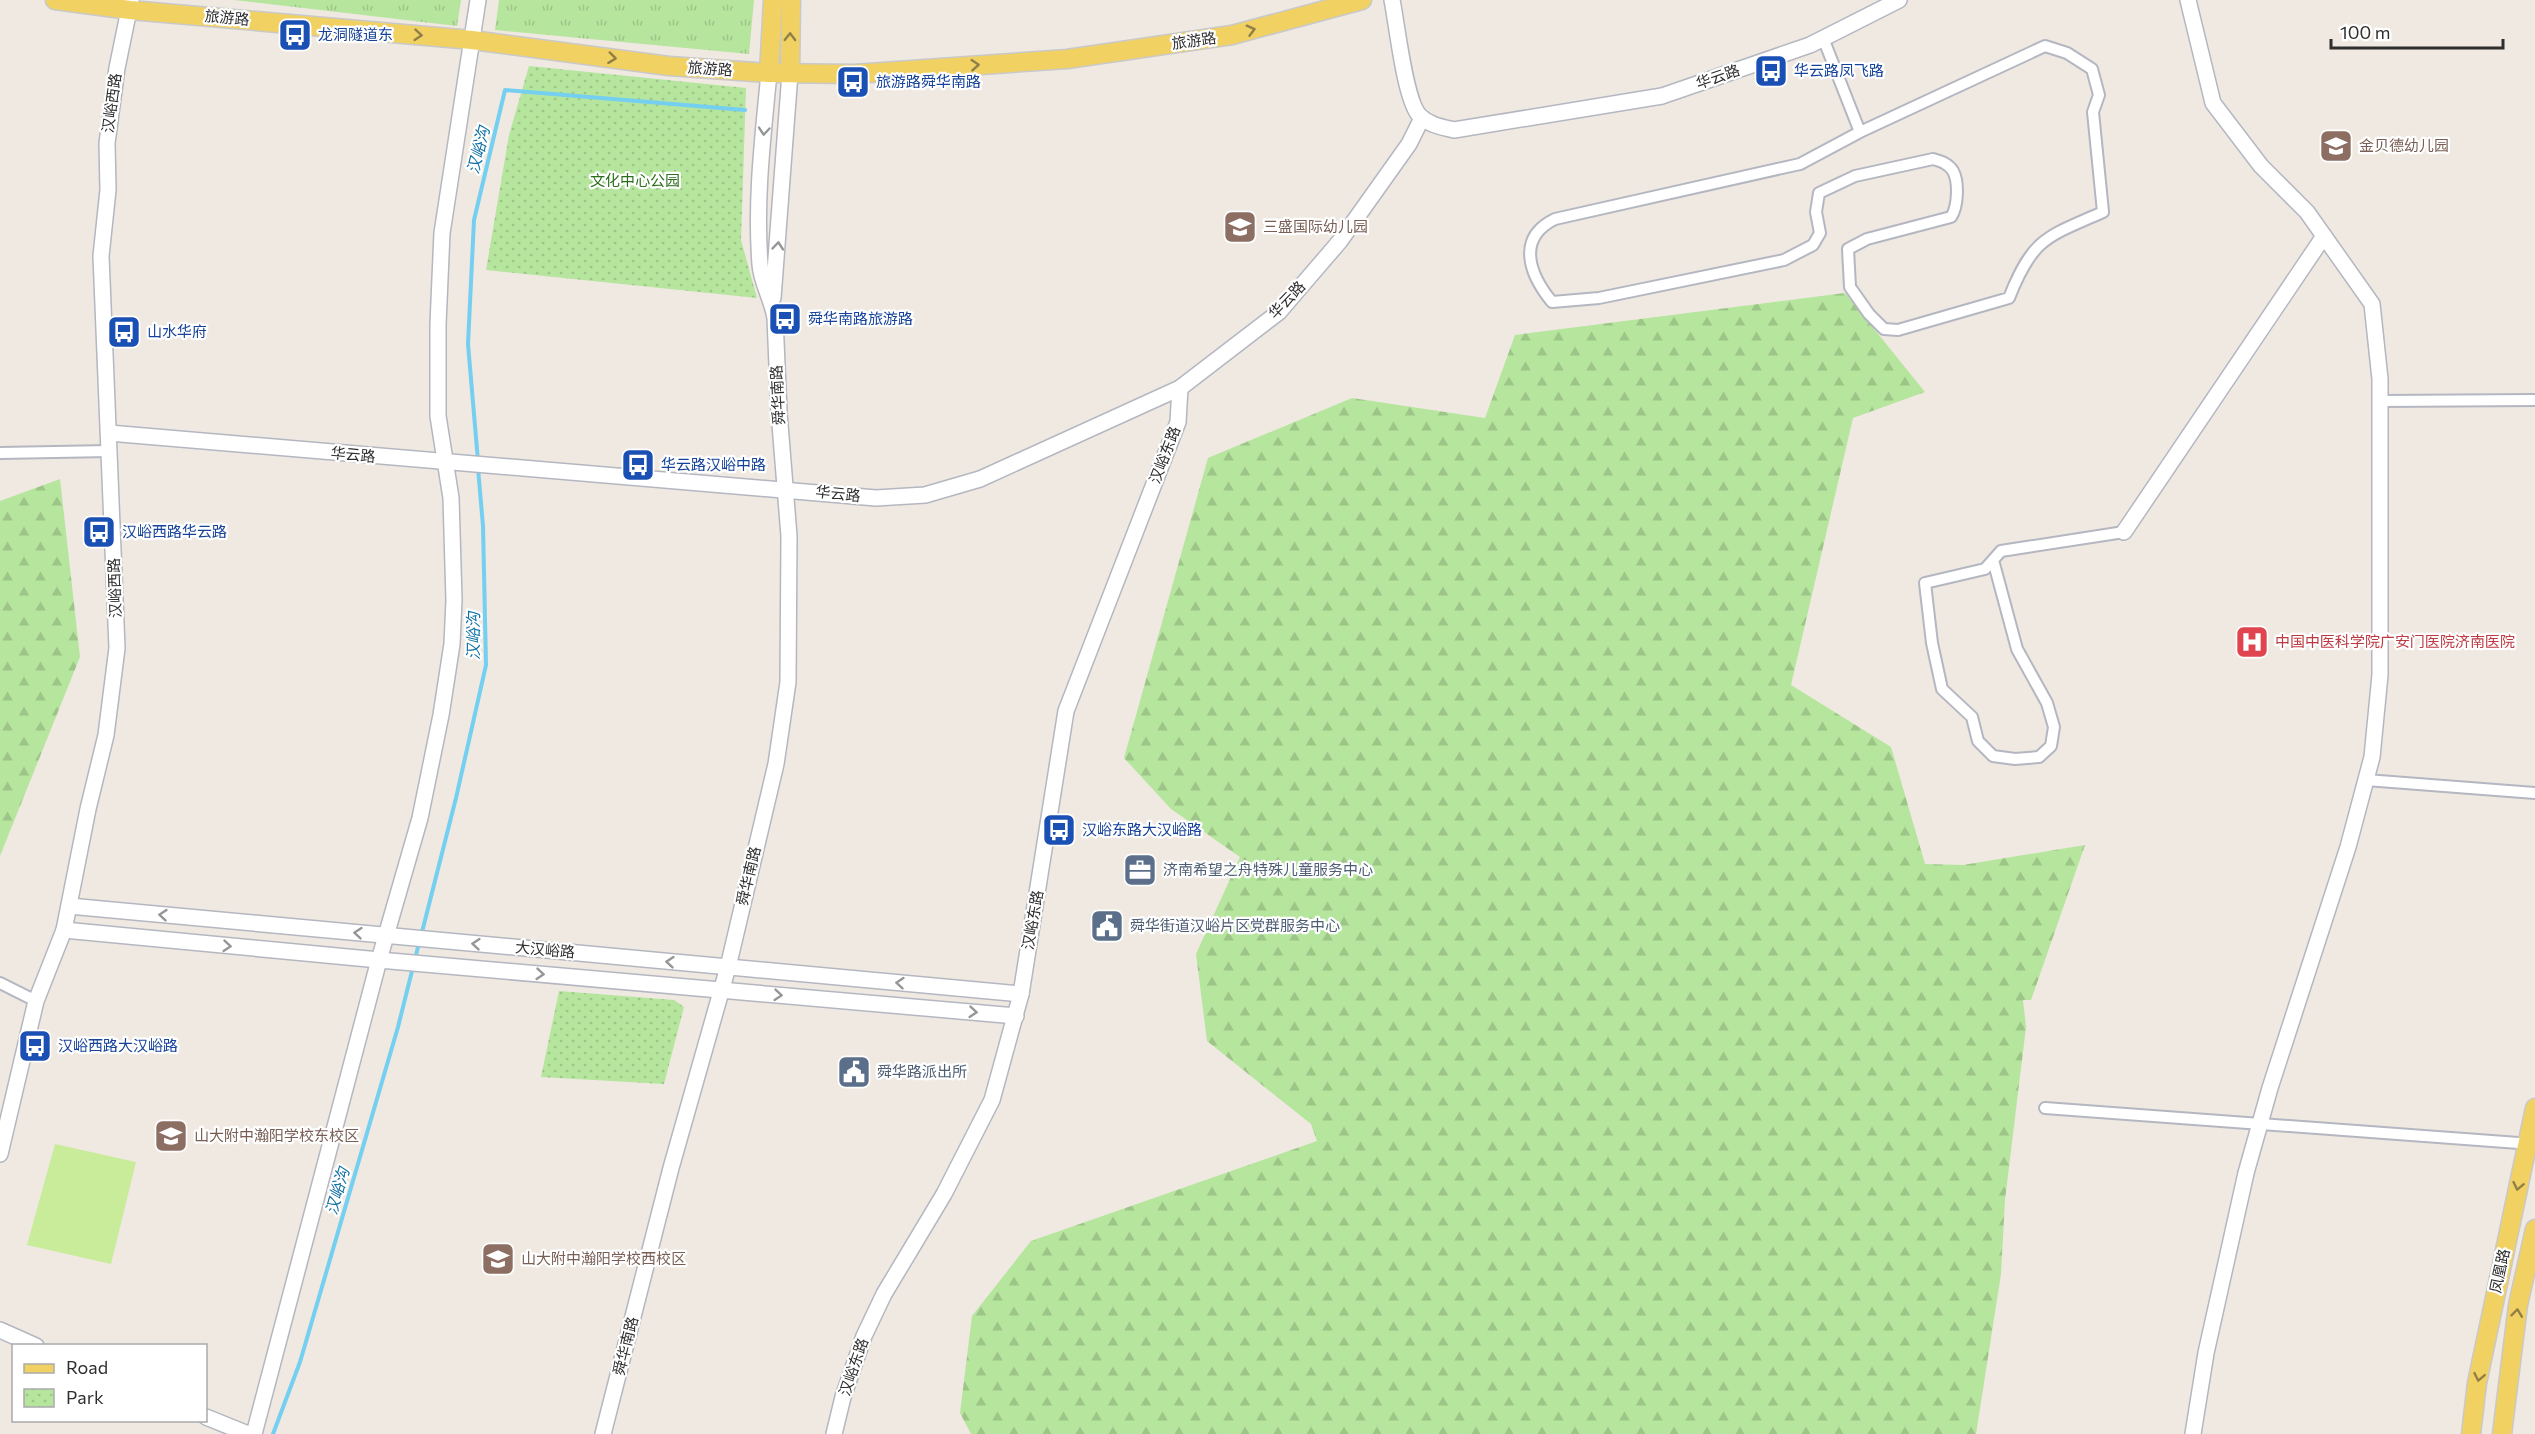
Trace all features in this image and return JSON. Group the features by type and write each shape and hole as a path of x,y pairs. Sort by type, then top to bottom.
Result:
{"main road":[{"name":"旅游路","path":"55,0 130,5 471,40 669,66 769,73 854,74 1068,59 1232,35 1362,0"},
{"name":"舜华南路","path":"769,73 773,0"},
{"name":"舜华南路","path":"790,73 791,0"},
{"name":"凤凰路","path":"2471,1434 2477,1383 2531,1144 2535,1108"},
{"name":"凤凰路","path":"2502,1434 2518,1305 2535,1228"}],"street":[{"path":"254,1434 379,960 420,819 441,715 452,644 453,553 451,498 438,416 438,324 442,233 478,0"},
{"path":"1392,0 1410,99 1422,118"},
{"name":"华云路","path":"109,433 876,498 925,495 980,479 1180,388 1279,312 1340,241 1409,144 1422,118 1427,122 1454,130 1662,96 1809,45 1899,0"},
{"path":"2188,0 2213,104 2261,166 2307,212 2372,304 2380,379 2380,675 2372,757 2348,848 2246,1173 2206,1353 2193,1434"},
{"name":"汉峪西路","path":"0,1154 36,1001 64,930 106,735 115,677 117,648 101,256 108,190 107,143 117,68 130,5"},
{"path":"1823,38 1860,132"},
{"path":"2045,46 2067,53 2092,69 2099,95 2092,112 2103,212 2067,226 2043,240 2028,258 2009,298 1898,330 1884,329 1869,314 1850,287 1848,249 1867,239 1951,217 1958,207 1953,171 1943,161 1933,159 1855,176 1819,193 1816,212 1820,233 1813,245 1785,260 1599,298 1552,302 1538,285 1531,263 1532,240 1542,226 1555,219 1800,164 1860,132 2045,46"},
{"name":"舜华南路","path":"769,73 759,188 759,222 760,267 773,304"},
{"name":"舜华南路","path":"603,1434 671,1168 728,967 776,764 788,682 789,536 773,304 790,73"},
{"path":"1993,560 2017,649 2047,703 2054,727 2051,746 2039,757 2015,759 1993,756 1978,741 1972,717 1941,689 1936,672 1925,583 1985,568 2001,550 2124,532 2324,236"},
{"name":"汉峪东路","path":"834,1434 843,1397 864,1336 884,1294 974,1140 992,1100 1016,1016 1066,711 1178,422 1180,388"},
{"path":"2380,401 2535,400"},
{"path":"0,453 110,451"},
{"path":"2366,780 2535,793"},
{"name":"大汉峪路","path":"69,906 1020,994"},
{"name":"大汉峪路","path":"64,930 414,964 1016,1016"},
{"path":"0,983 36,1001"},
{"path":"2045,1107 2531,1144"},
{"path":"0,1330 32,1344"},
{"path":"207,1417 248,1434"}],"green space":[{"path":"234,0 461,0 457,26"},
{"path":"499,0 754,0 749,54 495,30"},
{"name":"文化中心公园","path":"529,66 746,88 741,240 757,298 486,270 509,135"},
{"path":"1845,293 1925,392 1853,418 1791,685 1891,747 1925,864 1963,865 2085,845 2031,1000 2023,1000 2026,1027 2005,1200 2001,1274 1976,1434 971,1434 960,1413 972,1316 1031,1241 1317,1141 1311,1124 1207,1041 1196,954 1240,857 1171,809 1124,758 1208,458 1352,398 1485,418 1515,335"},
{"path":"60,479 80,657 0,856 0,501"},
{"path":"559,991 674,1000 684,1007 664,1084 541,1077"},
{"path":"55,1144 136,1162 111,1264 27,1245"}],"waterway":[{"name":"汉峪沟","path":"478,461 468,344 474,220 505,90 745,110"},
{"name":"汉峪沟","path":"421,936 456,798 486,665 483,526 478,468"},
{"name":"汉峪沟","path":"415,959 419,943"},
{"name":"汉峪沟","path":"273,1434 300,1362 398,1027 413,967"}],"place":[{"name":"龙洞隧道东","path":"295,35"},
{"name":"华云路凤飞路","path":"1771,71"},
{"name":"旅游路舜华南路","path":"853,82"},
{"name":"金贝德幼儿园","path":"2336,146"},
{"name":"三盛国际幼儿园","path":"1240,227"},
{"name":"舜华南路旅游路","path":"785,319"},
{"name":"山水华府","path":"124,332"},
{"name":"华云路汉峪中路","path":"638,465"},
{"name":"汉峪西路华云路","path":"99,532"},
{"name":"中国中医科学院广安门医院济南医院","path":"2252,642"},
{"name":"汉峪东路大汉峪路","path":"1059,830"},
{"name":"济南希望之舟特殊儿童服务中心","path":"1140,870"},
{"name":"舜华街道汉峪片区党群服务中心","path":"1107,926"},
{"name":"汉峪西路大汉峪路","path":"35,1046"},
{"name":"舜华路派出所","path":"854,1072"},
{"name":"山大附中瀚阳学校东校区","path":"171,1136"},
{"name":"山大附中瀚阳学校西校区","path":"498,1259"}]}
